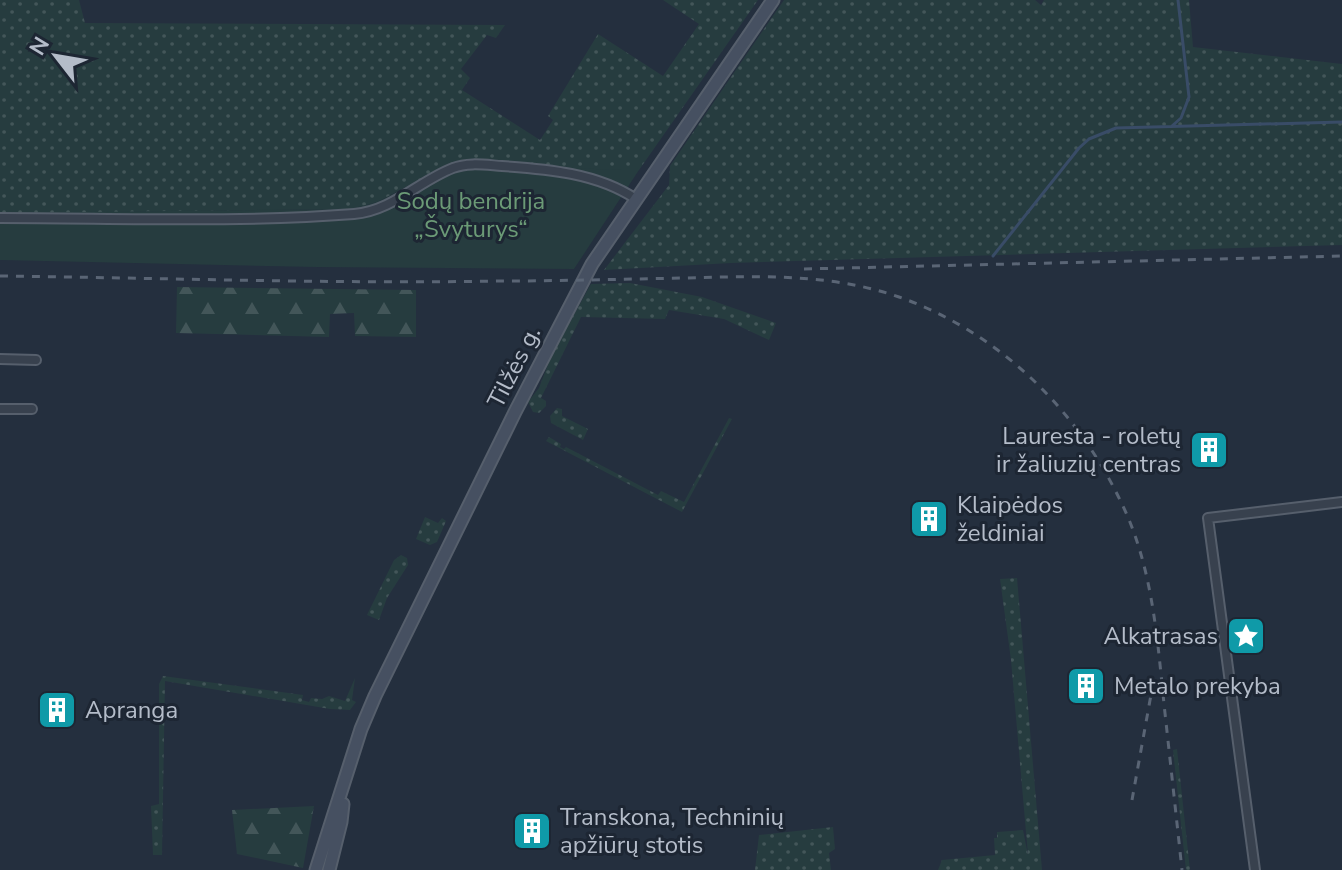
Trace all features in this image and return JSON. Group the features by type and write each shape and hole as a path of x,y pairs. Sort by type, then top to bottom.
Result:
{"main road":[{"name":"Tilžės g.","path":"316,870 361,729 375,696 586,275 773,0"},
{"name":"Tilžės g.","path":"329,870 341,822 345,782"}],"street":[{"path":"0,218 240,218 357,214 385,206 450,169 469,165 531,168 584,176 619,188 636,199"},
{"path":"0,359 36,360"},
{"path":"0,409 32,409"},
{"path":"1255,870 1208,518 1342,502"}],"green space":[{"path":"0,0 79,0 85,23 505,25 496,38 487,35 461,69 470,78 462,90 540,140 553,120 548,116 598,34 663,76 699,24 663,0 758,0 639,170 585,170 523,163 431,174 377,202 351,209 41,213 0,213"},
{"path":"784,0 1035,0 1041,5 1044,0 1189,0 1193,47 1342,64 1342,245 731,263 604,270 669,185 670,166"},
{"name":"Sodų bendrija „Švyturys“","path":"458,162 639,170 574,269 0,260 0,213 351,209 377,202"},
{"path":"630,283 702,297 776,323 769,340 724,319 669,310 665,319 581,317 541,398 546,401 546,406 539,413 533,412 528,402 539,388 552,354 591,284"},
{"path":"177,287 416,290 416,337 355,336 354,313 330,314 329,337 176,333"},
{"path":"557,408 562,409 562,416 588,429 583,440 551,423 550,416"},
{"path":"729,418 732,419 682,512 546,441 549,437 561,444 560,447 566,447 658,495 661,491 684,502"},
{"path":"425,517 438,523 442,518 446,521 437,542 430,545 416,539"},
{"path":"401,555 407,558 408,565 387,598 379,620 367,615 394,560"},
{"path":"1017,578 1042,870 938,870 942,860 995,855 994,838 997,838 997,832 1023,830 1028,855 1011,660 1000,579"},
{"path":"163,676 303,695 302,700 309,702 311,698 329,696 345,701 355,678 352,700 356,702 350,710 330,709 165,681 162,855 153,855 151,806 159,804 159,684"},
{"path":"1177,749 1190,870 1186,870 1173,750"},
{"path":"314,806 303,868 237,854 232,810"},
{"path":"833,827 835,849 829,853 831,870 755,870 759,835"}],"waterway":[{"path":"1172,126 1181,118 1189,97 1178,0"},
{"path":"993,256 1079,148 1089,139 1116,128 1342,122"}],"railway":[{"path":"804,269 1342,256"},
{"path":"0,276 377,282 793,278 873,289 935,312 1001,352 1030,377 1081,435 1121,502 1140,550 1152,601 1182,870"},
{"path":"1132,800 1154,678"}],"place":[{"name":"Lauresta - roletų ir žaliuzių centras","path":"1209,450"},
{"name":"Klaipėdos želdiniai","path":"929,519"},
{"name":"Alkatrasas","path":"1246,636"},
{"name":"Metalo prekyba","path":"1086,686"},
{"name":"Apranga","path":"57,710"},
{"name":"Transkona, Techninių apžiūrų stotis","path":"532,831"}]}
